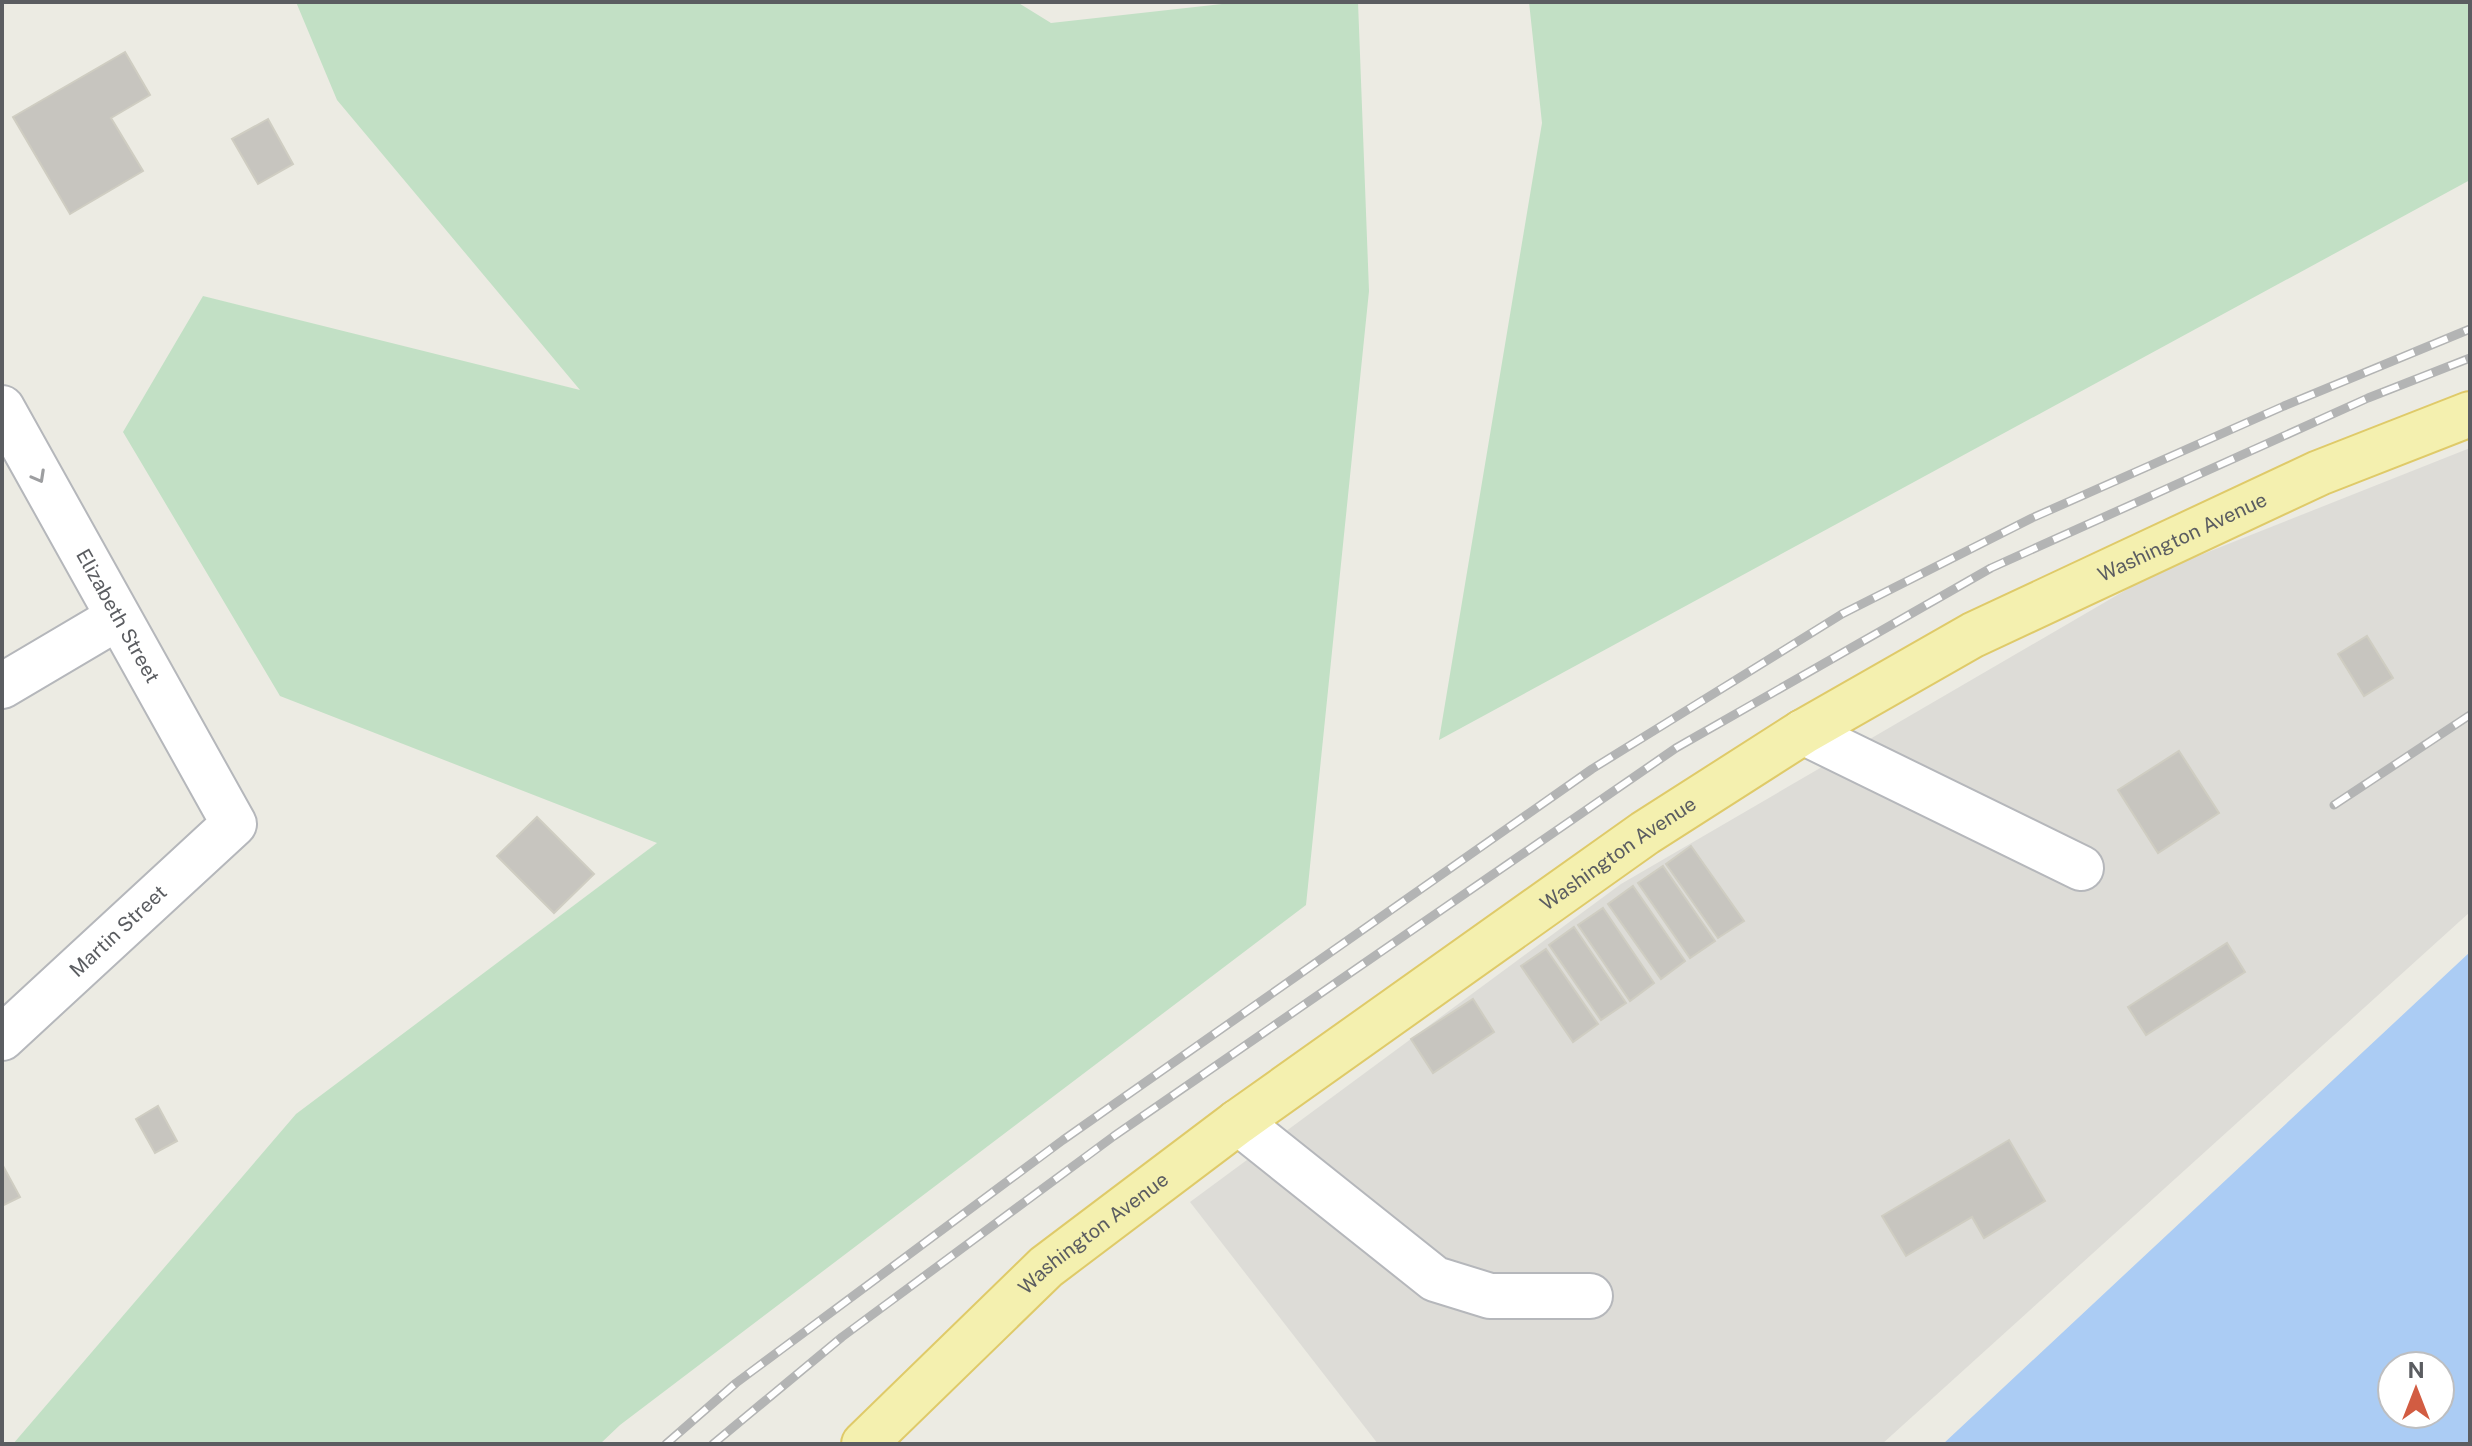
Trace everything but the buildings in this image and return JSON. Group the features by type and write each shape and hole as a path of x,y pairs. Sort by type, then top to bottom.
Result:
{"main road":[{"name":"Washington Avenue","path":"864,1444 1046,1267 1238,1122 1645,833 1803,732 1973,635 2319,473 2470,414"}],"street":[{"name":"Elizabeth Street","path":"2,408 234,824"},
{"path":"2,686 117,618"},
{"path":"1803,732 2081,868"},
{"name":"Martin Street","path":"2,1038 234,824"},
{"path":"1238,1122 1435,1279 1490,1296 1590,1296"}],"shaded area":[{"path":"2470,448 2470,912 1882,1444 1378,1444 1190,1202 1621,884 2155,573"}],"green space":[{"path":"296,2 1017,2 1051,23 1240,2 1358,2 1369,291 1306,905 620,1425 600,1444 13,1444 296,1114 657,843 280,696 123,432 203,296 580,390 337,100"},
{"path":"1529,2 2470,2 2470,180 1439,740 1542,123"}],"water":[{"path":"2470,952 2470,1444 1943,1444"}],"railway":[{"path":"666,1444 736,1383 1063,1140 1592,769 1842,614 2032,518 2284,406 2470,329"},
{"path":"713,1444 842,1337 1114,1136 1676,748 1991,568 2368,398 2470,358"},
{"path":"2334,805 2470,715"}]}
